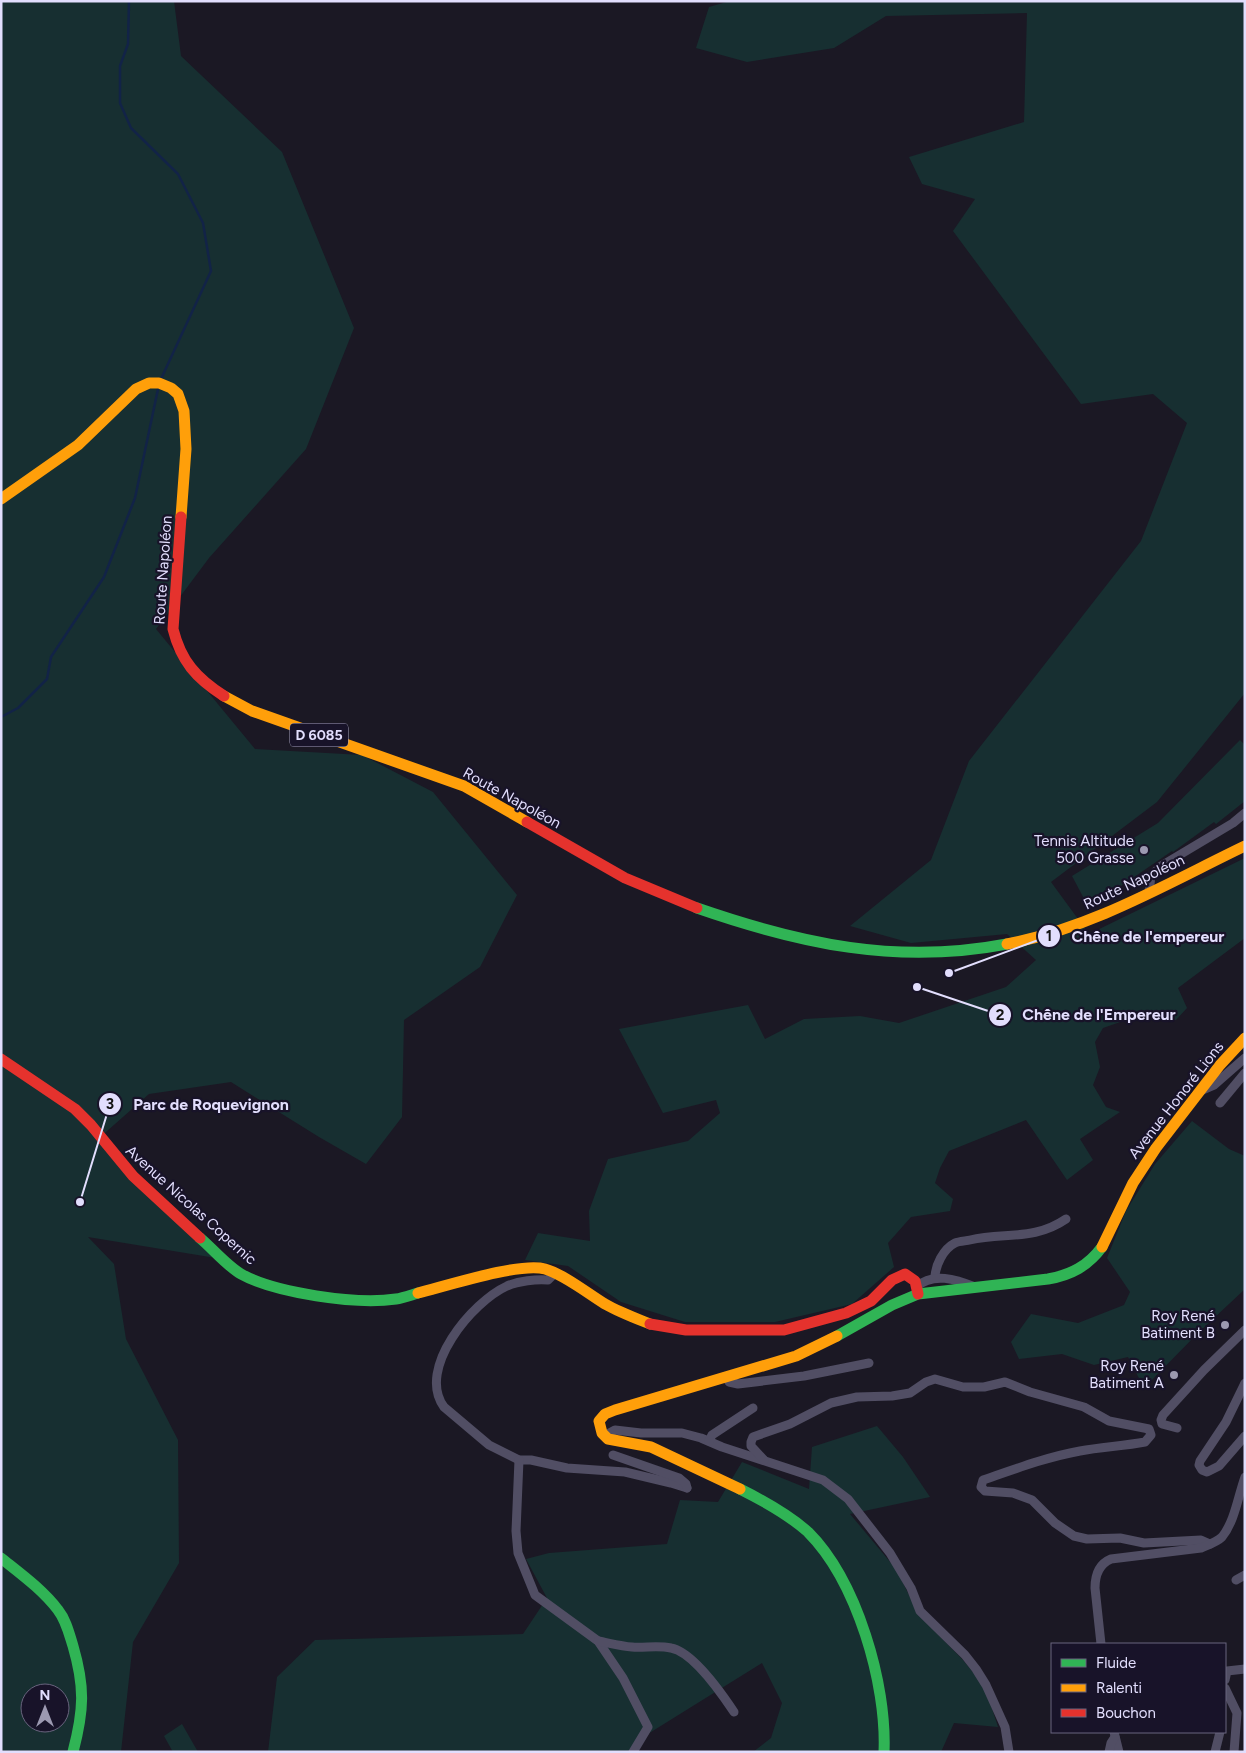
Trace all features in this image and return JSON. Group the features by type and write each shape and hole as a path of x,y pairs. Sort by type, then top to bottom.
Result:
{"main road":[{"name":"Route Napoléon","path":"1,499 78,445 136,389 146,384 154,383 170,387 180,398 186,424 174,629 178,648 183,659 198,677 224,697 252,711 464,786 624,877 678,901 772,932 854,948 889,952 941,952 999,945 1061,930 1108,912 1245,846"},
{"name":"Avenue Honoré Lions","path":"604,1436 600,1430 599,1422 605,1414 796,1356 852,1329 917,1291 975,1287 1063,1276 1077,1271 1088,1263 1107,1241 1131,1186 1154,1149 1199,1091 1245,1038"},
{"name":"Avenue Nicolas Copernic","path":"1,1059 75,1109 85,1118 133,1176 239,1273 252,1279 291,1290 351,1300 377,1301 396,1299 518,1269 544,1269 555,1273 607,1305 629,1316 656,1326 694,1330 784,1330 858,1308 871,1301 892,1280 904,1274 910,1276 917,1291"},
{"path":"604,1436 613,1440 644,1445 669,1455 771,1505 803,1527 813,1537 844,1580 859,1617 884,1706 884,1752"},
{"path":"1,1558 41,1591 59,1612 70,1634 80,1667 83,1691 82,1717 73,1752"}],"street":[{"path":"1149,892 1151,876 1161,866 1233,823 1245,813"},
{"path":"1199,1091 1214,1086 1245,1058"},
{"path":"1220,1103 1245,1073"},
{"path":"935,1278 937,1263 955,1243 981,1238 1028,1234 1054,1228 1066,1219"},
{"path":"555,1273 548,1280 538,1279 507,1286 483,1301 462,1323 442,1357 436,1373 435,1388 438,1399 444,1407 489,1445 519,1460 531,1460 567,1468 625,1472 687,1488 686,1484 679,1478 613,1455"},
{"path":"917,1291 924,1280 935,1278 963,1282 975,1287"},
{"path":"1177,1428 1162,1424 1162,1415 1245,1330"},
{"path":"727,1378 729,1382 738,1384 804,1376 869,1362"},
{"path":"764,1460 751,1446 753,1437 790,1424 831,1403 857,1396 892,1396 910,1393 926,1382 935,1379 963,1387 984,1387 1006,1382 1030,1392 1084,1407 1109,1421 1149,1429 1151,1435 1145,1442 1080,1451 1041,1460 983,1480 981,1487 986,1491 1013,1493 1032,1500 1055,1523 1074,1536 1087,1539 1120,1538 1144,1543 1202,1540 1210,1544"},
{"path":"1245,1383 1226,1422 1200,1461 1199,1466 1207,1472 1219,1466 1245,1436"},
{"path":"1234,1405 1245,1400"},
{"path":"709,1441 712,1434 753,1408"},
{"path":"604,1436 615,1430 641,1433 682,1433 823,1480 848,1499 890,1553 911,1588 920,1611 965,1655 976,1669 1005,1727 1010,1752"},
{"path":"519,1460 516,1531 518,1553 535,1595 598,1641 623,1678 648,1727 633,1752"},
{"path":"1101,1643 1095,1579 1100,1567 1111,1559 1201,1548 1221,1538 1229,1526 1245,1477"},
{"path":"1236,1580 1245,1575"},
{"path":"598,1641 632,1647 672,1648 696,1664 708,1676 734,1712"},
{"path":"1226,1676 1227,1671 1245,1669"},
{"path":"1226,1690 1238,1713 1234,1752"},
{"path":"1215,1752 1220,1733"},
{"path":"1109,1752 1114,1734"},
{"path":"1114,1734 1119,1752"}],"green space":[{"path":"1,1 174,1 181,56 282,152 354,328 306,449 209,558 156,629 255,749 362,755 433,792 517,895 480,967 404,1020 402,1117 366,1164 231,1082 149,1094 98,1139 222,1259 88,1237 114,1264 126,1339 178,1440 179,1563 133,1642 121,1752 1,1752"},
{"path":"730,1 1245,1 1245,693 1157,802 1051,882 1089,934 1245,858 1245,938 1178,988 1187,1008 1176,1020 1126,1020 1103,1028 1095,1042 1100,1067 1093,1085 1106,1107 1120,1112 1080,1139 1093,1160 1067,1180 1026,1120 949,1151 935,1183 953,1199 950,1211 911,1217 888,1243 894,1267 852,1304 775,1322 685,1322 621,1302 568,1266 525,1260 538,1233 590,1241 589,1211 608,1159 688,1141 720,1113 716,1100 663,1113 619,1029 748,1005 765,1039 804,1019 860,1016 899,1023 1006,987 1036,960 1007,934 911,943 850,926 931,860 969,761 1141,541 1187,423 1153,394 1081,404 953,231 975,199 922,184 909,157 1024,122 1027,13 886,16 834,48 747,62 696,48 709,7"},
{"name":"Tennis Altitude 500 Grasse","path":"1240,740 1245,745 1245,801 1216,824 1214,822 1089,908 1072,876 1158,823"},
{"path":"1192,1121 1229,1149 1245,1156 1245,1289 1144,1388 1128,1357 1094,1365 1062,1354 1019,1359 1011,1342 1031,1314 1078,1323 1124,1305 1130,1292 1107,1258 1126,1211 1155,1164"},
{"path":"877,1426 903,1457 930,1497 850,1514 896,1569 919,1615 963,1660 985,1687 998,1727 954,1723 941,1752 753,1752 771,1738 782,1703 762,1663 643,1737 633,1752 268,1752 277,1677 315,1640 523,1634 547,1598 526,1559 549,1553 667,1544 680,1500 718,1502 742,1462 809,1489 812,1447"},
{"path":"182,1724 198,1752 173,1752 164,1736"}],"waterway":[{"path":"129,1 128,44 120,66 120,103 131,128 178,174 203,223 211,271 161,379"},
{"path":"1,717 18,708 47,679 51,657 104,577 135,498 158,389"}],"traffic: fast":[{"path":"697,908 774,932 850,947 888,951 927,952 966,950 1007,944"},
{"path":"200,1238 236,1271 274,1287 316,1296 360,1300 396,1299 418,1293"},
{"path":"837,1336 892,1305 918,1294 1048,1279 1064,1275 1085,1264 1102,1247"},
{"path":"740,1489 776,1508 808,1532 841,1577 866,1635 874,1665 884,1725 884,1752"},
{"path":"1,1558 46,1596 61,1614 67,1627 80,1674 82,1699 73,1752"}],"traffic: slow":[{"path":"1,499 78,445 136,389 149,383 159,383 171,388 178,394 184,411 186,449 181,517"},
{"path":"224,696 252,711 464,786 527,822"},
{"path":"1007,944 1038,937 1099,916 1245,846"},
{"path":"1102,1247 1133,1183 1156,1148 1220,1065 1245,1038"},
{"path":"418,1293 501,1272 519,1269 545,1269 568,1280 610,1307 650,1324"},
{"path":"740,1489 651,1447 608,1439 602,1433 599,1421 605,1414 615,1410 796,1356 837,1336"}],"traffic: jam":[{"path":"181,517 173,629 180,650 191,668 205,682 224,696"},
{"path":"527,822 625,878 697,908"},
{"path":"1,1059 75,1109 91,1125 133,1176 200,1238"},
{"path":"650,1324 686,1330 784,1330 846,1313 871,1301 892,1280 905,1274 915,1281 918,1294"}],"place":[{"name":"Tennis Altitude 500 Grasse","path":"1144,850"},
{"name":"Chêne de l'empereur","path":"949,973"},
{"name":"Chêne de l'Empereur","path":"917,987"},
{"name":"Parc de Roquevignon","path":"80,1202"},
{"name":"Roy René Batiment B","path":"1225,1325"},
{"name":"Roy René Batiment A","path":"1174,1375"}]}
